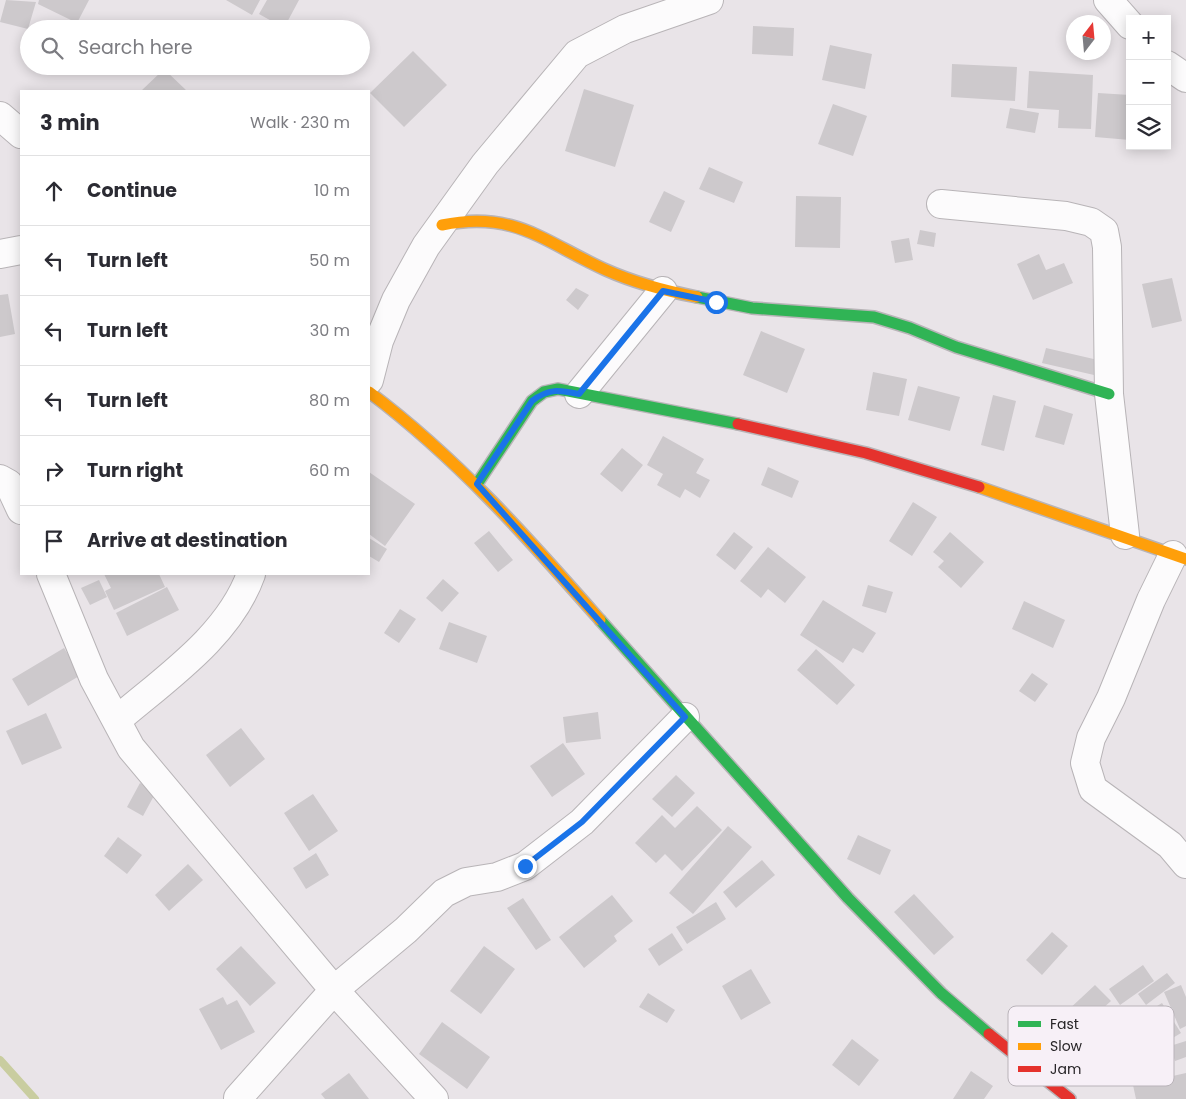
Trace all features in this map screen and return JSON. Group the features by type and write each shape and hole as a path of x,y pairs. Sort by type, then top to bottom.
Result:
{"street":[{"path":"370,376 379,342 396,300 426,246 485,164 577,54 624,29 710,0"},
{"path":"1108,0 1126,20"},
{"path":"1171,67 1186,78"},
{"path":"0,116 20,133"},
{"path":"941,204 1066,216 1091,222 1104,231 1107,247 1109,394 1125,536"},
{"path":"442,225 462,221 499,222 520,227 538,234 606,270 663,291 752,308 839,312 874,317 910,328 956,346 1109,394"},
{"path":"0,254 20,250"},
{"path":"579,394 663,291"},
{"path":"477,484 532,401 544,392 558,389 664,412 740,423 866,453 1008,496 1125,536 1179,557 1151,600 1111,698 1091,738 1085,763 1093,789 1181,853"},
{"path":"370,393 405,417 477,484 685,717 797,846 925,978 1008,1048"},
{"path":"0,479 9,484 20,508"},
{"path":"51,575 94,679 130,748 334,990 434,1099"},
{"path":"117,720 217,630 238,602 251,575"},
{"path":"238,1098 334,990 406,930 444,893 466,882 497,877 525,866 582,822 685,717"},
{"path":"1054,1086 1070,1099"}],"building":[{"path":"6,0 36,2 31,20 20,20 20,27 0,22"},
{"path":"39,0 89,0 79,20 71,20 38,4"},
{"path":"226,0 260,0 252,15"},
{"path":"267,0 299,0 288,20 270,20 259,14"},
{"path":"753,26 794,28 793,56 752,54"},
{"path":"830,45 872,54 865,89 822,80"},
{"path":"413,51 447,85 404,127 370,93"},
{"path":"952,64 1017,67 1015,101 951,97"},
{"path":"1029,71 1093,75 1091,129 1058,128 1059,110 1027,108"},
{"path":"158,75 170,75 186,90 142,90"},
{"path":"584,89 634,105 615,167 565,151"},
{"path":"1098,93 1126,95 1126,140 1095,137"},
{"path":"833,104 867,116 853,156 818,144"},
{"path":"1010,108 1039,113 1035,133 1006,128"},
{"path":"709,167 743,182 734,203 699,189"},
{"path":"664,191 685,201 671,232 649,222"},
{"path":"796,196 841,197 840,248 795,247"},
{"path":"920,230 936,233 934,247 917,244"},
{"path":"909,238 913,260 895,263 891,241"},
{"path":"1039,254 1046,270 1064,263 1073,283 1033,300 1017,264"},
{"path":"1172,278 1182,321 1152,328 1142,284"},
{"path":"576,288 589,295 578,310 566,300"},
{"path":"8,294 15,334 0,337 0,295"},
{"path":"761,331 805,349 787,393 743,375"},
{"path":"1046,348 1098,360 1094,375 1042,363"},
{"path":"873,372 907,379 899,416 866,410"},
{"path":"918,386 960,397 950,431 908,420"},
{"path":"993,395 1016,401 1004,451 981,445"},
{"path":"1044,405 1073,414 1064,445 1035,437"},
{"path":"663,436 704,459 696,473 710,480 700,498 685,489 680,498 657,485 663,474 647,465"},
{"path":"622,448 643,465 622,492 600,474"},
{"path":"768,467 799,481 792,498 761,485"},
{"path":"370,473 415,504 385,546 370,535"},
{"path":"913,502 937,517 912,556 889,541"},
{"path":"489,531 513,560 498,572 474,543"},
{"path":"734,532 753,547 735,570 716,555"},
{"path":"950,532 984,562 961,588 938,567 944,561 933,552"},
{"path":"370,539 387,549 379,562 370,557"},
{"path":"768,547 806,577 785,603 768,589 761,598 740,581"},
{"path":"104,575 159,575 165,587 114,610 105,591 111,588"},
{"path":"443,579 459,593 442,612 426,598"},
{"path":"99,580 107,597 90,605 81,588"},
{"path":"868,585 893,592 886,613 862,606"},
{"path":"167,587 179,610 127,636 116,613"},
{"path":"823,600 876,633 863,653 853,648 843,663 800,635"},
{"path":"1024,601 1065,620 1053,648 1012,629"},
{"path":"400,609 416,619 399,643 384,633"},
{"path":"449,622 487,636 477,663 439,649"},
{"path":"64,648 81,675 28,706 12,679"},
{"path":"816,649 855,685 837,705 797,670"},
{"path":"1032,673 1048,684 1035,702 1019,691"},
{"path":"598,712 601,739 566,743 563,717"},
{"path":"46,713 62,748 22,765 6,731"},
{"path":"241,728 265,759 230,787 206,755"},
{"path":"563,743 585,774 552,797 530,766"},
{"path":"676,775 695,793 672,817 652,799"},
{"path":"140,783 156,792 143,816 127,807"},
{"path":"313,794 338,831 309,851 284,813"},
{"path":"697,806 722,830 682,871 665,854 656,863 635,843 662,815 675,828"},
{"path":"728,826 752,847 693,914 669,893"},
{"path":"858,835 891,850 880,875 847,859"},
{"path":"118,837 142,855 127,874 104,856"},
{"path":"316,853 329,875 306,889 293,868"},
{"path":"762,860 775,875 736,908 723,892"},
{"path":"188,864 203,880 169,911 155,895"},
{"path":"914,894 954,937 934,955 894,912"},
{"path":"612,895 633,921 614,936 617,941 584,968 559,937"},
{"path":"523,898 551,940 536,950 507,908"},
{"path":"716,902 726,919 687,944 676,927"},
{"path":"1052,932 1068,946 1042,975 1026,960"},
{"path":"672,933 683,950 659,966 648,949"},
{"path":"241,946 276,983 250,1006 216,969"},
{"path":"484,946 515,969 481,1014 450,991"},
{"path":"1143,965 1154,981 1120,1005 1109,989"},
{"path":"751,969 771,1003 741,1020 722,986"},
{"path":"1167,973 1175,983 1146,1005 1138,994"},
{"path":"1095,985 1111,1001 1105,1006 1072,1006"},
{"path":"1181,985 1186,997 1186,1026 1180,1029 1174,1015 1174,1006 1170,1006 1164,992"},
{"path":"648,993 675,1010 667,1023 639,1007"},
{"path":"223,997 227,1005 237,1000 255,1032 221,1050 199,1009"},
{"path":"442,1022 490,1057 467,1089 419,1054"},
{"path":"1174,1022 1181,1033 1174,1037"},
{"path":"852,1039 879,1060 859,1086 832,1065"},
{"path":"1186,1041 1186,1057 1175,1061 1174,1045"},
{"path":"971,1071 993,1086 984,1099 953,1099"},
{"path":"349,1073 369,1099 325,1099 321,1094"},
{"path":"1186,1073 1186,1099 1136,1099 1133,1086 1174,1086 1174,1076"}],"waterway":[{"path":"0,1060 35,1099"}],"traffic: fast":[{"path":"697,297 752,308 874,317 910,328 956,347 1109,394"},
{"path":"477,484 532,401 544,392 558,389 738,424"},
{"path":"600,620 848,898 941,993 989,1034"}],"traffic: slow":[{"path":"442,225 467,221 510,225 528,231 617,275 651,286 697,297"},
{"path":"370,393 401,417 462,472 546,559 600,620"},
{"path":"979,487 1186,559"}],"traffic: jam":[{"path":"738,424 866,453 979,487"},
{"path":"989,1034 1008,1049"},
{"path":"1054,1086 1070,1099"}],"route":[{"path":"525,866 582,822 685,717 477,484 532,401 544,392 558,389 579,394 663,291 716,302"}]}
